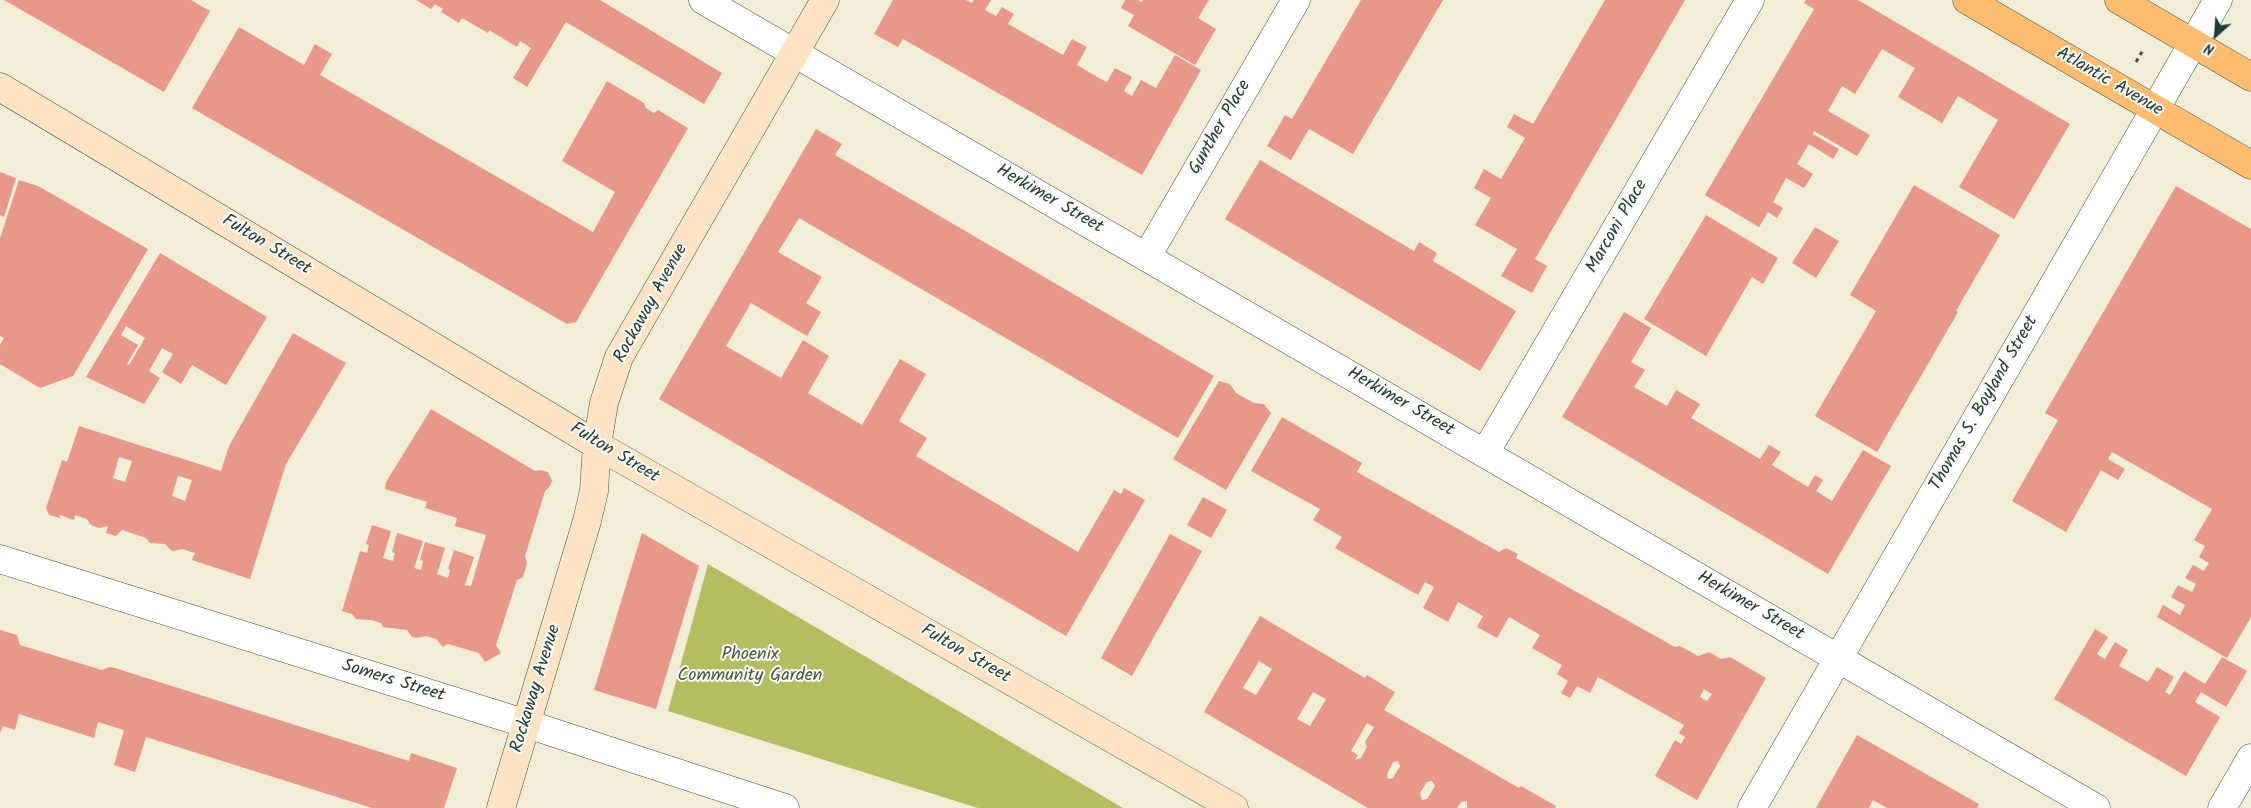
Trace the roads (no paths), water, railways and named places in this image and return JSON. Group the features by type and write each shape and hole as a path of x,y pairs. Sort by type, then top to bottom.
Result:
{"main road":[{"name":"Rockaway Avenue","path":"501,808 587,521 594,491 597,445 604,403 620,357 825,0"},
{"name":"Atlantic Avenue","path":"1967,0 2251,165"},
{"path":"2119,0 2251,77"},
{"name":"Fulton Street","path":"0,87 597,445 1234,808"}],"street":[{"name":"Herkimer Street","path":"703,0 2096,808"},
{"name":"Gunther Place","path":"1147,256 1296,0"},
{"name":"Marconi Place","path":"1485,453 1750,0"},
{"name":"Thomas S. Boyland Street","path":"1752,808 2218,0"},
{"name":"Somers Street","path":"0,559 527,724 785,808"},
{"path":"2222,808 2251,758"}],"park label":[{"name":"Phoenix Community Garden","path":"750,666"}]}
